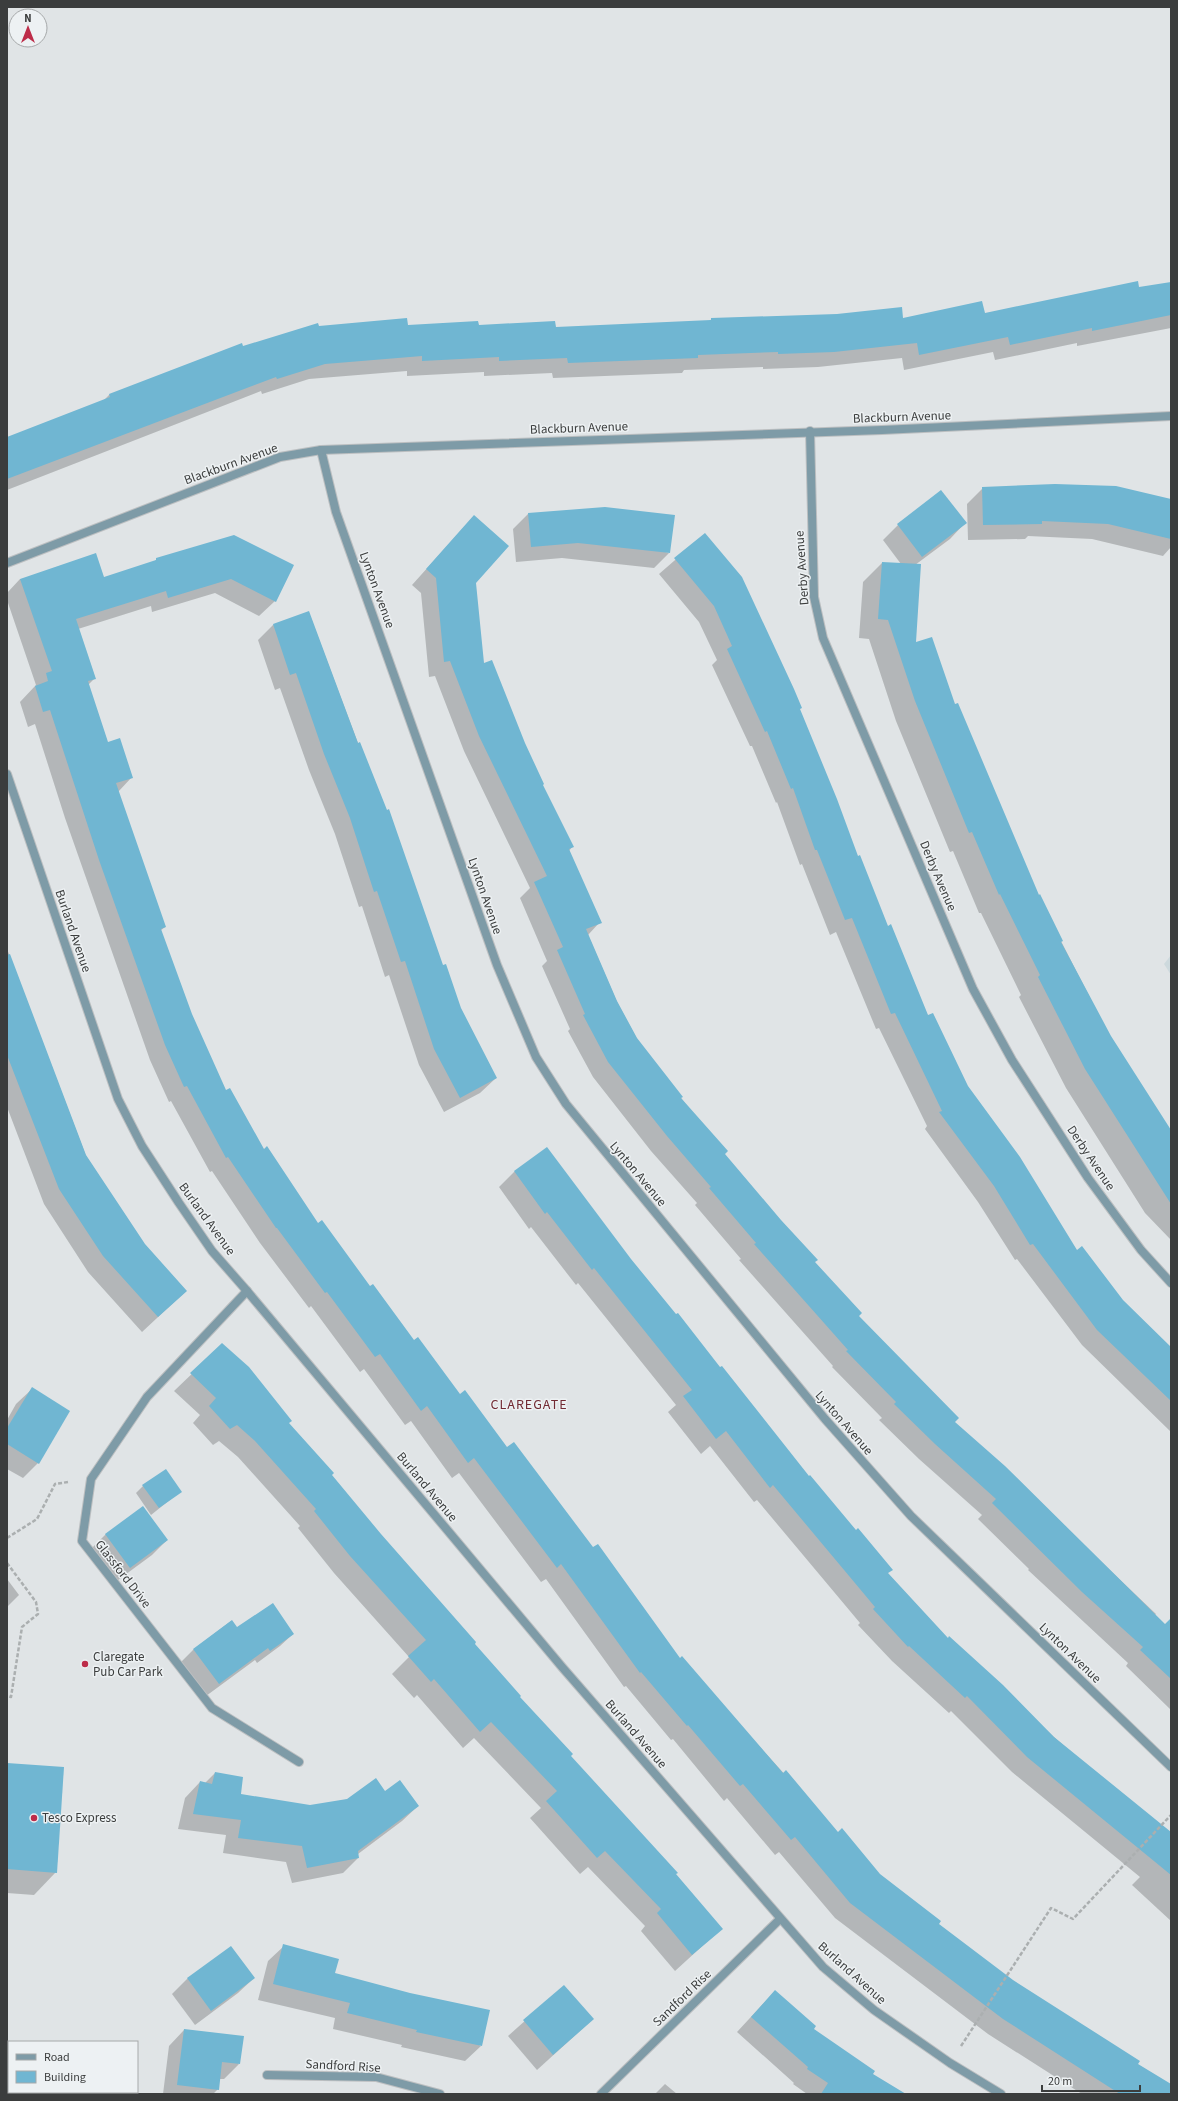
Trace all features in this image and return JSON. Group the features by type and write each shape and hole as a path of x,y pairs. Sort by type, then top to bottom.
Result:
{"street":[{"name":"Blackburn Avenue","path":"7,562 280,456 321,450 810,431 882,430 1171,416"},
{"name":"Derby Avenue","path":"810,431 814,597 823,638 976,995 1012,1060 1088,1178 1141,1250 1171,1282"},
{"name":"Lynton Avenue","path":"321,450 336,512 497,965 536,1057 566,1104 825,1419 911,1516 1171,1767"},
{"name":"Burland Avenue","path":"7,774 118,1099 142,1146 212,1251 562,1667 823,1967 874,2010 950,2063 1001,2094"},
{"name":"Glassford Drive","path":"247,1291 147,1397 91,1479 82,1541 212,1708 298,1762"},
{"name":"Sandford Rise","path":"601,2094 780,1919"},
{"name":"Sandford Rise","path":"267,2075 376,2077 440,2094"}],"path":[{"path":"7,1538 37,1519 55,1484 91,1479"},
{"path":"7,1563 36,1602 38,1614 22,1627 11,1697 7,1696"},
{"path":"950,2063 1051,1908 1073,1919 1171,1815"}],"shaded area":[{"path":"1171,955 1171,975 1164,964"}],"building":[{"path":"1138,281 1139,287 1171,282 1171,315 1092,331 1092,328 1010,345 1008,337 919,355 917,343 834,352 778,354 778,352 698,355 698,358 568,363 567,358 499,361 499,357 422,361 422,356 325,364 277,379 276,377 7,479 7,437 110,397 109,394 242,343 243,346 318,323 319,326 407,318 408,325 478,321 479,325 555,321 556,327 711,320 711,318 837,314 902,307 903,318 982,301 985,313"},
{"path":"1055,484 1116,486 1171,499 1171,539 1108,524 1042,521 1042,524 983,525 982,487"},
{"path":"941,490 967,523 922,557 897,524"},
{"path":"605,507 675,515 670,553 578,543 531,547 528,513"},
{"path":"474,515 509,546 476,583 484,663 492,660 525,743 544,784 543,785 574,847 569,849 602,923 586,929 617,1001 637,1038 683,1097 681,1098 728,1151 725,1154 781,1220 818,1260 815,1262 862,1313 859,1316 959,1418 955,1422 1005,1466 1165,1624 1171,1618 1171,1679 1140,1650 1143,1647 1082,1592 992,1503 996,1499 935,1444 894,1404 896,1402 846,1351 848,1350 754,1244 756,1243 709,1188 711,1187 667,1136 608,1062 583,1015 585,1014 557,950 563,947 534,882 547,876 479,736 450,661 444,662 436,578 426,569"},
{"path":"705,533 742,577 794,689 802,708 800,709 837,799 858,856 860,855 888,926 891,924 928,1015 933,1013 968,1086 1020,1157 1077,1250 1082,1246 1123,1300 1171,1347 1171,1401 1097,1330 1033,1244 1030,1245 994,1186 939,1112 942,1111 895,1013 891,1014 852,918 845,920 817,850 815,850 793,788 791,789 767,731 765,732 727,649 732,646 714,606 674,558"},
{"path":"234,535 294,565 276,602 231,579 168,598 166,591 76,619 96,679 88,681 108,742 120,738 133,778 116,783 166,927 161,929 192,1014 226,1090 230,1088 264,1149 267,1146 318,1223 322,1220 370,1286 373,1284 414,1340 418,1337 460,1394 465,1390 507,1447 514,1442 593,1547 598,1544 680,1658 682,1656 783,1773 786,1770 838,1832 842,1828 880,1874 941,1921 939,1924 1013,1980 1140,2061 1138,2064 1171,2084 1171,2094 1120,2094 1003,2019 850,1903 795,1837 791,1840 743,1784 740,1786 688,1725 687,1726 641,1672 640,1673 561,1564 557,1568 474,1458 468,1463 427,1406 421,1411 380,1354 375,1357 327,1292 325,1293 276,1228 228,1157 226,1158 187,1086 184,1087 165,1045 99,860 50,710 43,712 35,686 48,681 46,673 52,671 20,579 96,553 104,577 156,560 156,558"},
{"path":"882,562 921,564 916,642 932,637 955,704 958,703 1039,895 1040,894 1063,941 1061,942 1111,1036 1171,1130 1171,1204 1085,1069 1038,977 1040,975 1000,894 999,895 972,832 969,833 915,701 888,620 878,619"},
{"path":"309,611 358,743 360,742 387,810 389,809 443,965 446,964 461,1008 497,1078 460,1098 434,1049 405,961 401,962 377,891 374,892 350,818 324,754 296,673 290,675 273,624"},
{"path":"10,954 86,1155 145,1244 187,1291 158,1317 103,1256 59,1189 7,1055 7,955"},
{"path":"547,1147 631,1259 676,1314 678,1313 720,1367 722,1366 809,1476 810,1475 856,1530 858,1528 893,1570 888,1573 948,1638 949,1636 1003,1685 1054,1737 1171,1832 1171,1875 1027,1757 967,1696 965,1698 909,1646 908,1647 873,1609 875,1607 773,1485 770,1488 726,1431 716,1439 683,1396 692,1390 594,1268 592,1270 547,1212 545,1214 514,1171"},
{"path":"222,1343 249,1367 292,1421 289,1423 334,1473 332,1475 381,1534 476,1642 475,1644 521,1696 520,1697 573,1754 571,1756 678,1873 676,1874 723,1929 692,1955 657,1913 661,1909 605,1851 597,1858 546,1801 557,1791 491,1722 480,1732 434,1679 431,1682 408,1656 426,1640 350,1556 314,1511 316,1509 255,1441 237,1425 230,1429 209,1406 216,1398 190,1373"},
{"path":"32,1387 70,1411 39,1464 7,1444 7,1428"},
{"path":"166,1469 182,1492 159,1508 142,1485"},
{"path":"143,1506 168,1540 130,1568 105,1534"},
{"path":"273,1603 294,1634 270,1651 268,1648 219,1684 193,1649 232,1620 237,1627"},
{"name":"Tesco Express","path":"7,1763 64,1767 57,1873 7,1869"},
{"path":"215,1772 243,1777 241,1794 310,1805 347,1799 376,1778 385,1791 400,1780 419,1806 358,1851 359,1858 307,1868 302,1846 238,1838 241,1820 193,1814 200,1781 212,1784"},
{"path":"283,1944 339,1959 335,1973 410,1993 490,2010 482,2046 416,2032 417,2030 347,2013 350,2003 273,1984"},
{"path":"231,1946 255,1978 211,2011 187,1978"},
{"path":"564,1985 594,2019 553,2055 523,2020"},
{"path":"775,1990 816,2026 814,2029 875,2071 873,2074 906,2094 821,2094 828,2083 807,2069 808,2067 751,2017"},
{"path":"184,2029 244,2036 240,2064 222,2062 219,2090 177,2085"}],"place":[{"name":"Claregate Pub Car Park","path":"85,1664"},
{"name":"Tesco Express","path":"34,1818"}],"district":[{"name":"CLAREGATE","path":"529,1405"}]}
